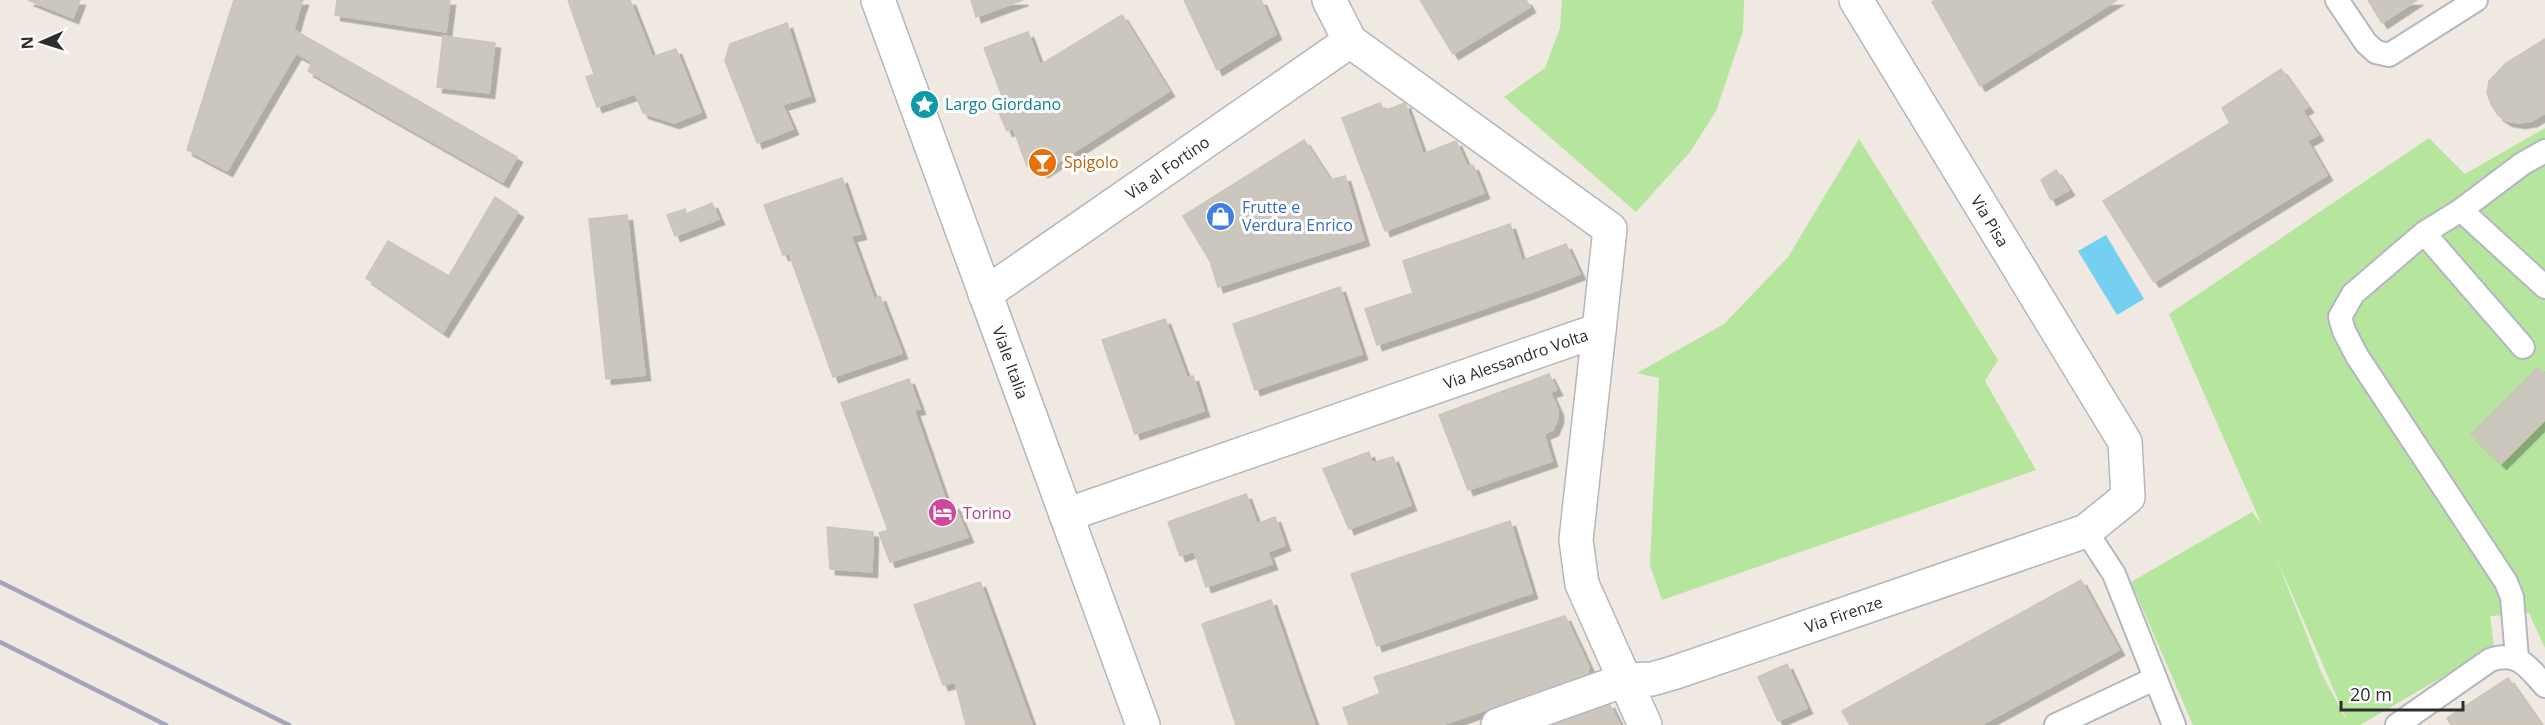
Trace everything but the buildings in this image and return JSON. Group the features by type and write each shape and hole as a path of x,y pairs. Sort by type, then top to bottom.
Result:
{"street":[{"name":"Viale Italia","path":"878,0 1143,725"},
{"path":"1329,0 1350,41"},
{"name":"Via Pisa","path":"1856,0 2125,442"},
{"name":"Via al Fortino","path":"985,294 1350,41"},
{"name":"Via Alessandro Volta","path":"1066,515 1599,330 1610,229 1350,41"},
{"path":"1599,330 1576,540 1582,584 1644,725"},
{"name":"Via Firenze","path":"1498,725 1625,680 1652,679 1673,673 2086,531 2128,497 2125,442"}],"lane":[{"path":"2337,0 2366,43 2376,52 2390,55 2476,0"},
{"path":"2517,658 2512,597 2506,582 2357,356 2344,332 2340,318 2353,294 2424,232 2461,210 2522,164 2545,151"},
{"path":"2461,210 2545,287"},
{"path":"2424,232 2523,347"},
{"path":"2086,531 2114,574 2154,680 2174,725"},
{"path":"2397,725 2490,660 2504,655 2517,658 2528,666 2545,686"},
{"path":"2056,725 2154,680"}],"green space":[{"path":"1562,0 1744,0 1743,31 1716,111 1690,152 1636,212 1504,97 1545,68 1560,28"},
{"path":"2545,128 2545,648 2529,613 2490,616 2494,647 2360,725 2193,725 2131,582 2252,512 2262,525 2169,314 2429,138 2465,174","holes":["2276,557 2346,719 2322,674"]},
{"path":"1859,139 1998,360 1985,381 2036,470 1662,600 1650,565 1659,378 1637,373 1724,324 1788,257"}],"water":[{"path":"2106,235 2144,299 2117,315 2078,251"}],"railway":[{"path":"0,582 289,725"},
{"path":"0,642 166,725"}],"place":[{"name":"Largo Giordano","path":"924,104"},
{"name":"Spigolo","path":"1043,162"},
{"name":"Frutte e Verdura Enrico","path":"1221,216"},
{"name":"Torino","path":"942,513"}]}
